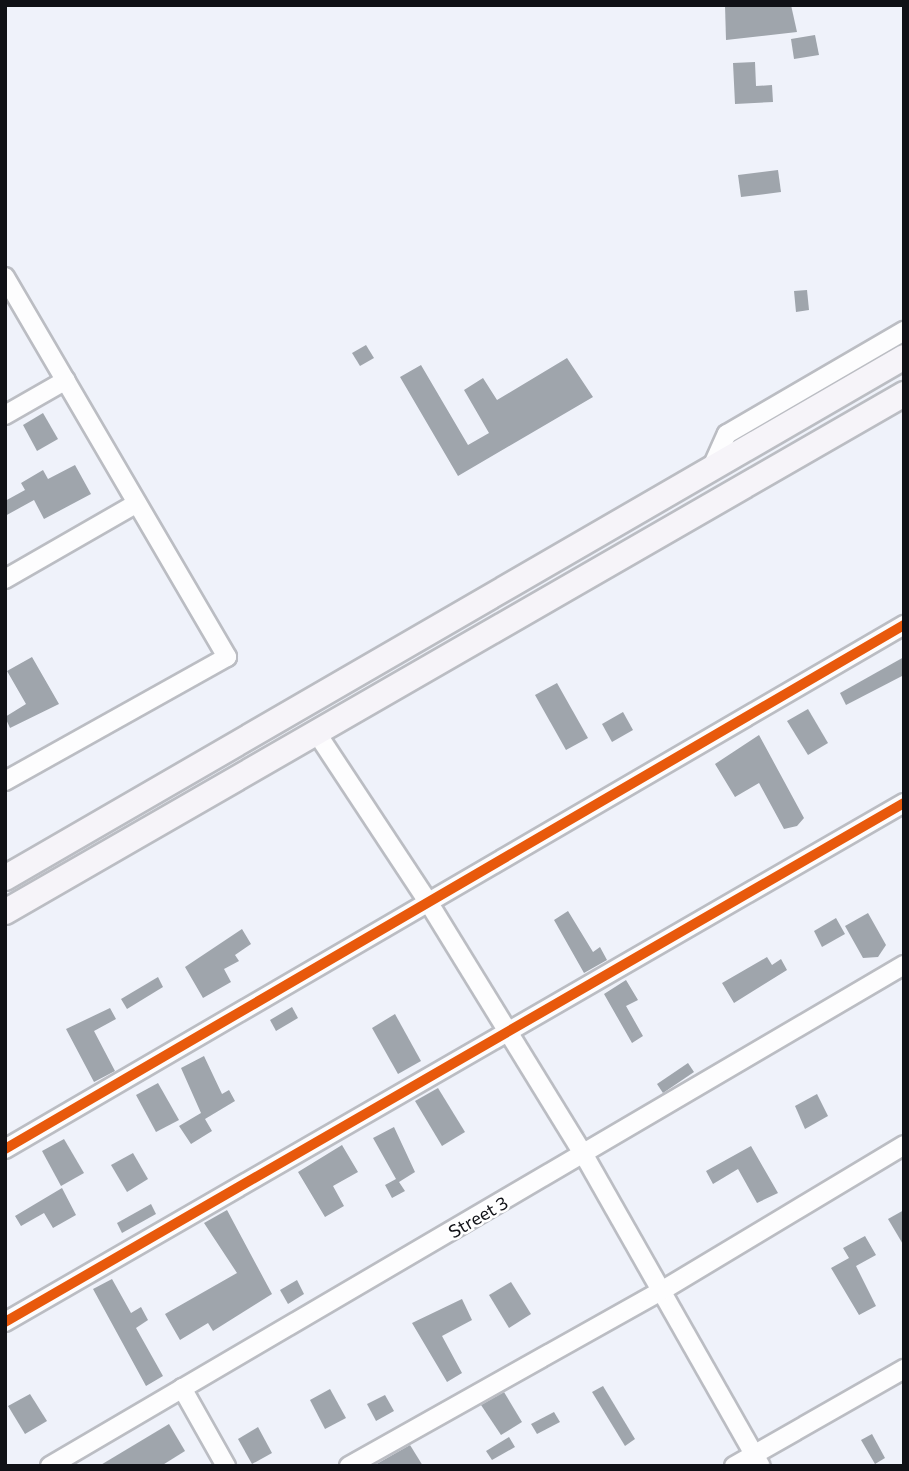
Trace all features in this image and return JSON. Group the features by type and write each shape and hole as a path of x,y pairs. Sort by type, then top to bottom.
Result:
{"main road":[{"path":"5,878 904,356"},
{"path":"5,912 904,394"},
{"path":"750,445 766,474"}],"street":[{"path":"5,277 228,657 5,780"},
{"path":"712,467 727,434 904,331"},
{"path":"5,415 66,380"},
{"path":"5,579 138,503"},
{"path":"5,1149 430,905 904,625"},
{"path":"316,732 430,905 584,1155 758,1460"},
{"path":"5,1322 904,803"},
{"name":"Street 3","path":"50,1466 904,965"},
{"path":"349,1466 663,1290 904,1145"},
{"path":"734,1466 758,1460 904,1369"},
{"path":"182,1388 226,1466"}],"building":[{"path":"725,5 791,5 797,32 726,40"},
{"path":"815,35 819,55 794,59 791,39"},
{"path":"755,62 756,86 772,85 773,102 735,104 733,63"},
{"path":"778,170 781,192 741,197 738,175"},
{"path":"807,290 809,310 796,312 794,291"},
{"path":"366,345 374,358 360,366 352,353"},
{"path":"567,358 593,397 458,476 400,377 421,365 468,445 489,433 464,390 483,378 497,400"},
{"path":"43,413 58,439 37,451 23,425"},
{"path":"75,465 91,494 44,519 34,500 5,516 5,501 25,490 21,483 43,470 48,479"},
{"path":"32,657 59,704 10,728 5,717 26,704 7,671"},
{"path":"904,657 904,675 846,705 840,693"},
{"path":"557,683 588,738 566,750 535,695"},
{"path":"808,709 828,743 808,755 787,721"},
{"path":"623,712 633,730 612,742 602,724"},
{"path":"759,735 804,818 797,826 784,829 759,783 735,797 715,764"},
{"path":"568,911 593,952 600,947 607,960 584,973 554,920"},
{"path":"868,913 886,945 878,957 863,958 845,926"},
{"path":"836,918 845,934 822,947 814,931"},
{"path":"242,929 251,944 235,955 239,961 224,969 231,982 203,998 185,967"},
{"path":"767,957 772,965 781,959 787,970 734,1003 722,983"},
{"path":"158,977 163,987 127,1009 121,999"},
{"path":"626,980 638,1000 626,1006 643,1036 632,1043 604,994"},
{"path":"292,1007 298,1018 276,1031 270,1020"},
{"path":"110,1008 116,1019 94,1031 115,1071 94,1082 66,1029"},
{"path":"395,1014 421,1061 398,1074 372,1028"},
{"path":"204,1056 222,1094 229,1090 235,1101 205,1119 212,1131 191,1144 179,1126 201,1113 181,1068"},
{"path":"688,1063 694,1072 663,1093 657,1084"},
{"path":"158,1083 179,1120 156,1132 136,1095"},
{"path":"438,1088 465,1132 442,1146 415,1101"},
{"path":"817,1094 828,1116 805,1129 795,1106"},
{"path":"394,1127 415,1172 399,1182 405,1191 392,1198 385,1185 396,1179 373,1138"},
{"path":"64,1139 84,1173 61,1186 42,1151"},
{"path":"342,1145 358,1172 333,1186 344,1206 325,1217 298,1172"},
{"path":"751,1146 778,1193 757,1203 738,1169 713,1184 706,1171"},
{"path":"133,1153 148,1179 127,1192 111,1165"},
{"path":"62,1188 76,1215 53,1228 44,1213 21,1226 15,1216"},
{"path":"151,1204 156,1214 122,1233 117,1223"},
{"path":"227,1210 272,1294 213,1331 208,1323 180,1340 165,1314 237,1273 204,1223"},
{"path":"904,1210 904,1246 888,1219"},
{"path":"865,1236 876,1255 856,1266 876,1306 859,1315 831,1268 849,1258 843,1248"},
{"path":"112,1279 131,1313 141,1307 148,1320 136,1328 163,1376 146,1386 93,1289"},
{"path":"297,1280 304,1294 288,1304 280,1290"},
{"path":"511,1282 531,1314 509,1328 489,1295"},
{"path":"462,1299 472,1320 442,1336 462,1373 447,1382 412,1323"},
{"path":"603,1386 635,1439 625,1446 592,1392"},
{"path":"330,1389 346,1418 325,1429 310,1400"},
{"path":"504,1392 522,1422 501,1435 481,1405"},
{"path":"30,1394 47,1421 25,1434 8,1406"},
{"path":"385,1395 394,1411 376,1421 367,1404"},
{"path":"554,1412 560,1422 537,1434 531,1424"},
{"path":"169,1424 185,1451 161,1466 99,1466"},
{"path":"258,1427 272,1453 252,1464 238,1439"},
{"path":"872,1434 885,1458 875,1464 861,1440"},
{"path":"509,1437 515,1447 492,1460 486,1451"},
{"path":"410,1445 423,1466 373,1466"}],"cycle path":[{"path":"5,1149 904,625"},
{"path":"5,1322 904,803"}]}
